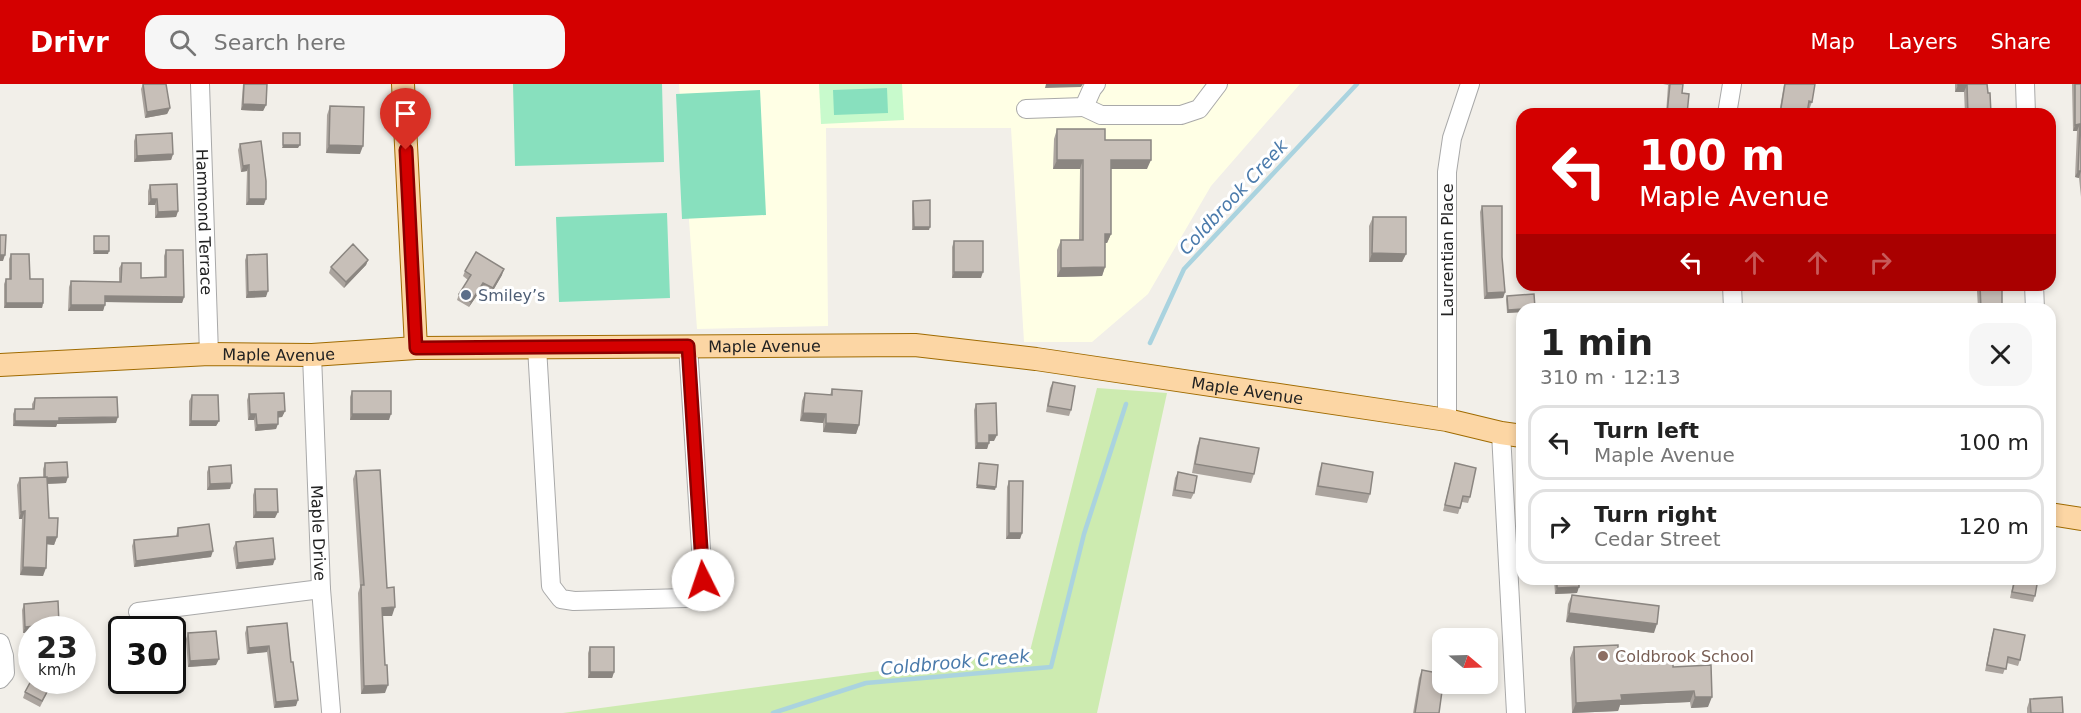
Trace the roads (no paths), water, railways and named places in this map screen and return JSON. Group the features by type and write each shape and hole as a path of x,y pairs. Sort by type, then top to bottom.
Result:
{"main road":[{"path":"403,84 416,348"},
{"name":"Maple Avenue","path":"0,364 209,354 312,355 416,348 915,345 1036,359 1447,420 1512,435"},
{"path":"2056,515 2081,519"}],"street":[{"path":"1084,107 1096,84"},
{"path":"1026,109 1084,107 1101,115 1181,114 1198,109 1218,84"},
{"name":"Laurentian Place","path":"1447,420 1447,172 1452,138 1470,84"},
{"path":"1728,108 1732,84"},
{"path":"2025,84 2026,108"},
{"name":"Hammond Terrace","path":"199,86 209,354"},
{"path":"537,347 551,586 561,598 574,601 687,598 703,580 688,346"},
{"name":"Maple Drive","path":"312,355 321,589 331,711"},
{"path":"1512,435 1516,713"},
{"path":"138,612 321,589"},
{"path":"0,643 5,673 0,679"}],"waterway":[{"name":"Coldbrook Creek","path":"1150,343 1184,269 1357,84"},
{"name":"Coldbrook Creek","path":"773,713 866,683 1051,667 1084,534 1126,404"}],"place":[{"name":"Smiley’s","path":"466,295"},
{"name":"Coldbrook School","path":"1603,656"}]}
